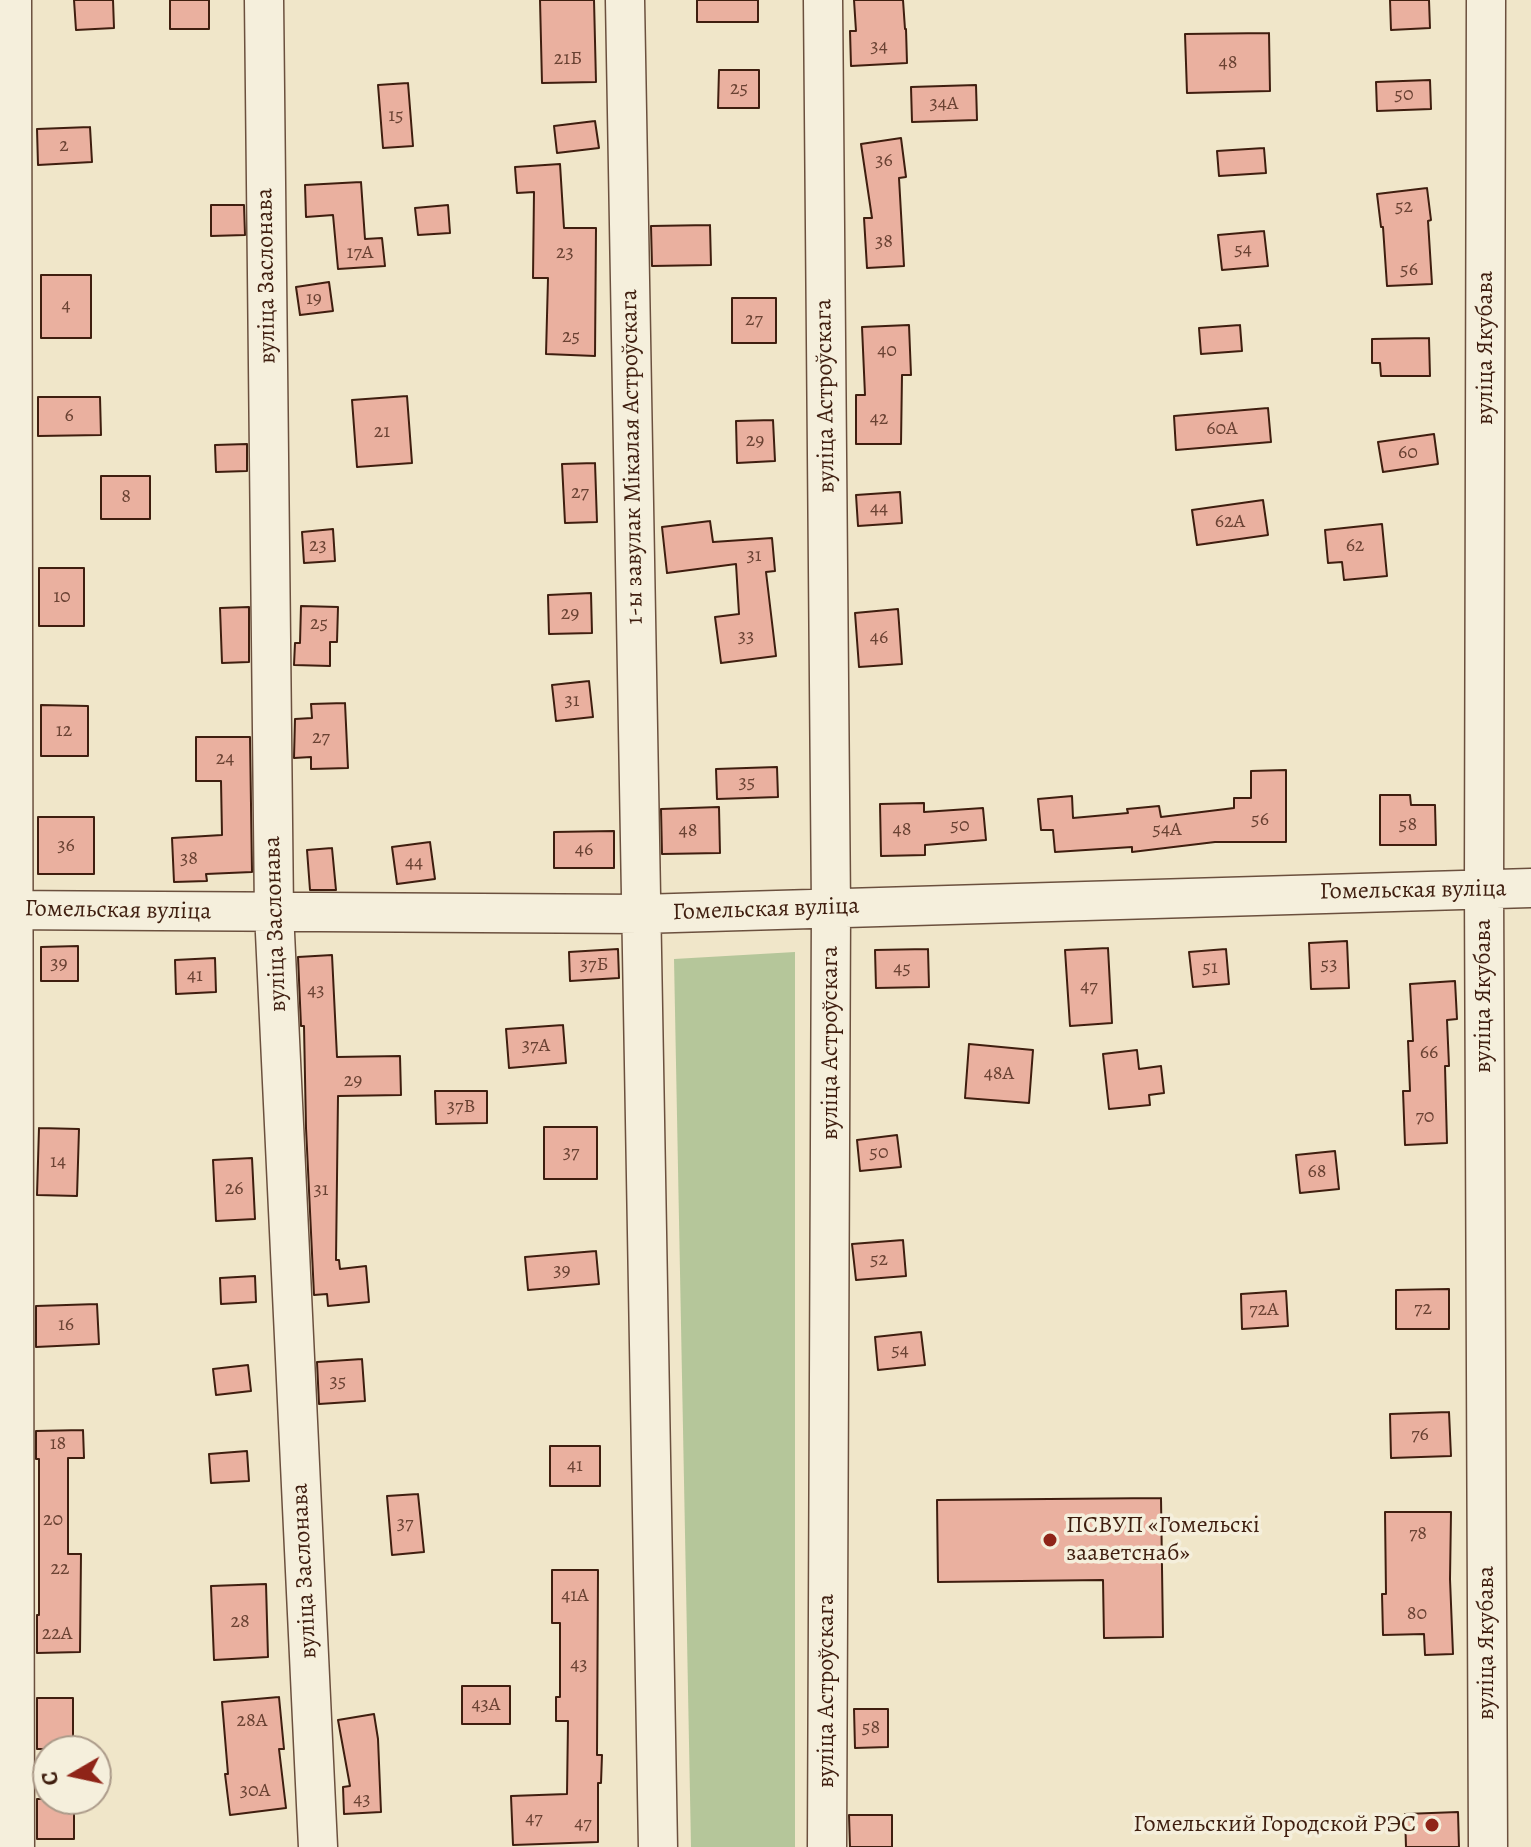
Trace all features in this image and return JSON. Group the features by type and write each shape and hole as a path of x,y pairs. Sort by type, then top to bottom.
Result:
{"street":[{"path":"12,0 7,910 15,1847"},
{"name":"вуліца Заслонава","path":"264,0 274,912 318,1847"},
{"name":"1-ы завулак Мікалая Астроўскага","path":"625,0 640,914"},
{"name":"вуліца Астроўскага","path":"823,0 831,908 827,1847"},
{"name":"вуліца Якубава","path":"1486,0 1484,888 1488,1847"},
{"name":"Гомельская вуліца","path":"7,910 640,914 1531,888"},
{"path":"640,914 645,1029 658,1847"}],"green space":[{"path":"795,952 795,1847 691,1847 674,959"}],"building":[{"path":"74,0 113,0 114,28 76,30"},
{"path":"170,0 209,0 209,29 170,29"},
{"path":"540,0 594,0 596,82 542,83"},
{"path":"697,0 758,0 758,22 697,22"},
{"path":"854,0 903,0 907,63 851,66 850,31 856,31"},
{"path":"1390,0 1429,0 1430,28 1391,30"},
{"path":"1269,33 1270,91 1187,93 1185,34"},
{"path":"719,70 759,70 759,108 718,108"},
{"path":"1430,80 1431,109 1377,111 1376,82"},
{"path":"408,83 413,146 383,148 378,85"},
{"path":"976,85 977,120 912,122 911,87"},
{"path":"595,121 599,148 557,153 554,126"},
{"path":"90,127 92,162 38,165 37,129"},
{"path":"901,138 906,177 899,178 904,266 867,268 864,218 872,218 861,144"},
{"path":"1264,148 1266,173 1219,176 1217,151"},
{"path":"560,164 564,228 596,228 595,356 546,354 548,278 533,278 534,192 517,193 515,167"},
{"path":"361,182 365,239 382,238 385,266 338,269 333,215 306,217 305,185"},
{"path":"1427,188 1432,284 1387,286 1377,194"},
{"path":"211,205 244,205 245,235 211,236"},
{"path":"448,205 450,233 418,235 415,208"},
{"path":"710,225 711,265 652,266 651,226"},
{"path":"1264,231 1268,266 1222,270 1218,235"},
{"path":"41,275 91,275 91,338 41,338"},
{"path":"329,282 333,311 300,315 296,287"},
{"path":"732,298 776,298 776,343 732,343"},
{"path":"909,325 911,375 902,375 901,444 856,444 856,395 865,395 862,327"},
{"path":"1240,325 1242,351 1201,354 1199,328"},
{"path":"1429,338 1430,376 1381,376 1380,363 1372,363 1372,339"},
{"path":"407,396 412,463 357,467 352,400"},
{"path":"38,397 100,397 101,435 38,436"},
{"path":"1268,408 1271,442 1176,450 1174,416"},
{"path":"773,420 775,461 737,463 736,421"},
{"path":"1434,434 1438,464 1383,472 1378,442"},
{"path":"247,444 247,471 216,472 215,445"},
{"path":"595,463 597,522 565,523 562,464"},
{"path":"101,476 150,476 150,519 101,519"},
{"path":"900,492 902,523 858,526 856,495"},
{"path":"1263,500 1268,535 1197,545 1192,510"},
{"path":"710,521 713,542 772,538 775,571 766,572 776,656 721,663 715,617 739,614 736,564 667,573 662,527"},
{"path":"1382,524 1387,576 1344,580 1342,562 1328,563 1325,530"},
{"path":"333,529 335,561 304,563 302,532"},
{"path":"39,568 84,568 84,626 39,626"},
{"path":"591,593 592,633 549,634 548,595"},
{"path":"301,606 338,607 337,642 330,642 330,666 294,665 295,643 300,643"},
{"path":"249,607 249,662 222,663 220,608"},
{"path":"898,609 902,664 859,667 855,613"},
{"path":"589,681 593,717 556,721 552,685"},
{"path":"345,703 348,768 311,769 311,757 294,758 295,719 312,718 311,704"},
{"path":"41,705 88,706 88,756 41,756"},
{"path":"196,737 250,737 252,872 206,874 207,881 174,882 172,838 222,835 221,781 196,781"},
{"path":"777,767 778,797 717,799 716,769"},
{"path":"1286,770 1286,842 1215,842 1132,852 1132,847 1055,852 1053,830 1041,830 1038,799 1072,796 1073,818 1128,813 1127,809 1159,806 1161,817 1234,808 1234,798 1251,798 1251,771"},
{"path":"1380,795 1410,795 1411,805 1435,805 1436,845 1380,845"},
{"path":"924,803 924,812 983,808 986,840 925,845 925,855 881,856 880,804"},
{"path":"719,807 720,853 662,854 661,809"},
{"path":"38,817 94,817 94,874 38,874"},
{"path":"614,831 614,868 554,868 554,832"},
{"path":"430,842 435,879 397,884 392,847"},
{"path":"332,848 336,890 310,890 307,850"},
{"path":"1347,941 1349,988 1311,989 1309,943"},
{"path":"78,946 78,981 41,981 41,947"},
{"path":"1108,948 1112,1023 1070,1026 1065,950"},
{"path":"618,949 619,978 570,981 569,952"},
{"path":"928,949 929,987 876,988 875,950"},
{"path":"1226,949 1229,984 1193,987 1189,952"},
{"path":"332,955 337,1057 400,1056 401,1095 338,1096 336,1260 339,1260 340,1269 366,1266 369,1302 328,1306 327,1294 314,1295 304,1026 301,1026 298,957"},
{"path":"215,958 216,992 176,994 175,960"},
{"path":"1455,981 1457,1019 1447,1020 1447,1143 1405,1145 1403,1091 1410,1091 1408,1041 1413,1041 1410,984"},
{"path":"563,1025 566,1063 509,1068 506,1029"},
{"path":"969,1044 1033,1050 1029,1103 965,1098"},
{"path":"1137,1050 1139,1069 1161,1066 1164,1093 1149,1095 1150,1105 1109,1109 1103,1054"},
{"path":"435,1091 487,1091 487,1123 436,1124"},
{"path":"544,1127 597,1127 597,1179 544,1179"},
{"path":"39,1128 79,1129 77,1196 37,1195"},
{"path":"897,1135 901,1167 860,1171 857,1140"},
{"path":"1335,1151 1339,1189 1300,1193 1296,1155"},
{"path":"252,1158 255,1219 216,1221 213,1160"},
{"path":"903,1240 906,1276 856,1280 852,1244"},
{"path":"596,1251 599,1284 528,1290 525,1257"},
{"path":"255,1276 256,1302 221,1304 220,1278"},
{"path":"1449,1289 1449,1329 1396,1329 1396,1290"},
{"path":"1286,1291 1288,1326 1242,1329 1241,1294"},
{"path":"97,1304 99,1344 36,1347 36,1306"},
{"path":"921,1332 925,1365 878,1370 875,1337"},
{"path":"362,1359 365,1401 319,1404 317,1362"},
{"path":"248,1365 251,1391 216,1395 213,1369"},
{"path":"1449,1412 1451,1456 1391,1458 1390,1414"},
{"path":"83,1430 84,1458 68,1458 68,1554 81,1554 80,1652 37,1653 39,1459 36,1459 36,1431"},
{"path":"550,1446 600,1446 600,1486 550,1486"},
{"path":"247,1451 249,1481 211,1483 209,1454"},
{"path":"418,1494 424,1552 392,1555 387,1496"},
{"name":"ПСВУП «Гомельскі зааветснаб»","path":"1161,1498 1163,1637 1104,1638 1103,1580 938,1582 937,1500"},
{"path":"1385,1512 1451,1512 1453,1654 1425,1655 1424,1634 1383,1635"},
{"path":"552,1570 598,1570 597,1755 602,1755 601,1783 598,1783 598,1842 513,1845 511,1796 567,1794 568,1721 556,1721 556,1697 560,1697 560,1623 552,1623"},
{"path":"266,1584 268,1657 214,1660 211,1586"},
{"path":"462,1686 510,1686 510,1724 462,1724"},
{"path":"279,1697 284,1749 279,1749 286,1808 230,1815 222,1702"},
{"path":"37,1698 73,1698 73,1735 37,1735"},
{"path":"854,1709 888,1709 888,1747 855,1748"},
{"path":"374,1714 381,1812 344,1814 343,1787 350,1786 338,1720"},
{"name":"Гомельский Городской РЭС","path":"1458,1812 1459,1847 1406,1847 1405,1814"},
{"path":"37,1815 74,1815 74,1839 37,1839"},
{"path":"849,1815 892,1815 892,1847 850,1847"}],"place":[{"name":"ПСВУП «Гомельскі зааветснаб»","path":"1050,1540"},
{"name":"Гомельский Городской РЭС","path":"1432,1825"}]}
